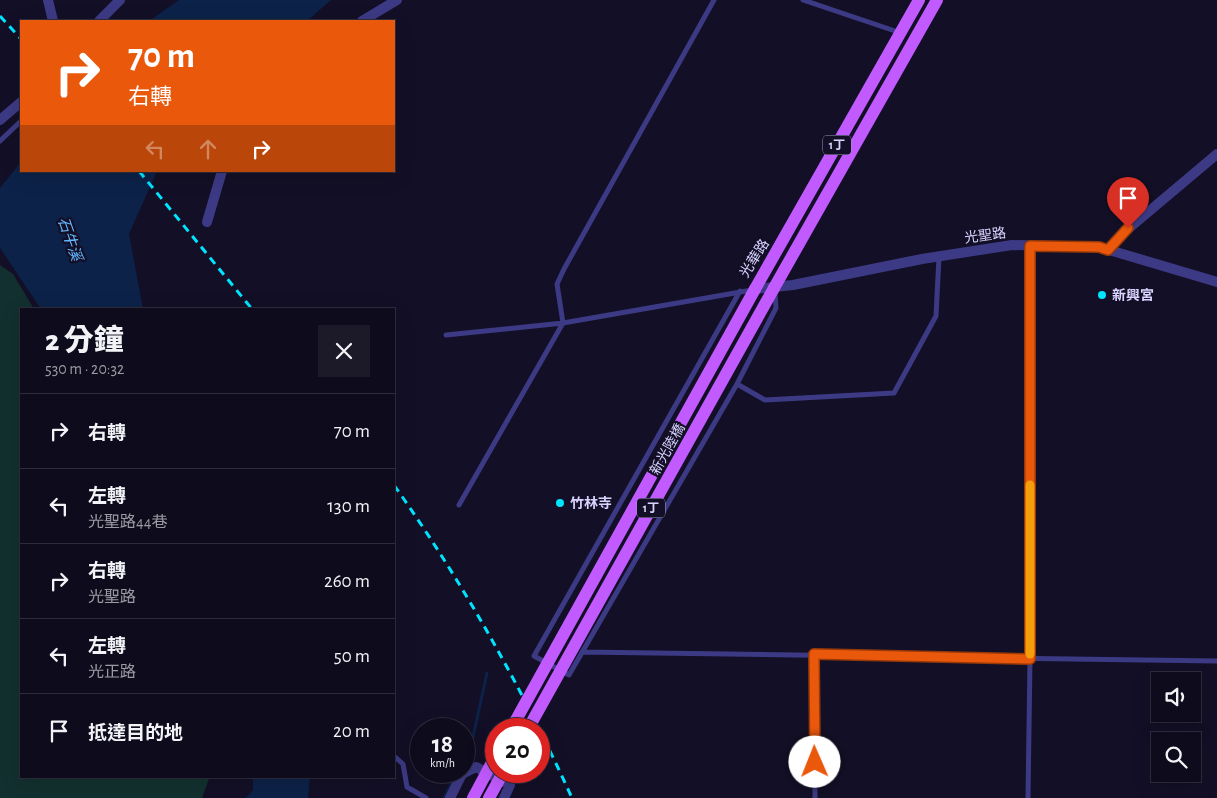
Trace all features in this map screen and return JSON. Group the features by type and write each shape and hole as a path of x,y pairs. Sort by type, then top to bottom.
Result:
{"main road":[{"name":"光華路","path":"755,289 920,0"},
{"name":"1丁","path":"774,288 937,0"},
{"path":"882,67 895,74"},
{"name":"新光陸橋","path":"534,718 774,288"},
{"name":"新光陸橋","path":"517,718 755,289"},
{"path":"473,798 485,776"},
{"path":"489,798 497,783"}],"street":[{"path":"48,0 53,20"},
{"path":"100,20 120,0"},
{"path":"364,20 397,0"},
{"path":"0,120 20,103"},
{"path":"1108,250 1128,228 1217,154"},
{"path":"207,222 222,172"},
{"name":"光聖路","path":"755,289 774,288 938,256 1012,245 1099,247 1217,282"},
{"path":"1030,246 1030,659"},
{"path":"450,798 462,774 476,767 510,785 504,798"}],"lane":[{"path":"459,505 563,322 557,284 560,276 714,0"},
{"path":"803,0 901,34"},
{"path":"0,141 20,123"},
{"path":"737,384 765,400 894,393 936,316 938,256"},
{"path":"740,291 534,656 569,674 737,384 776,308 774,288"},
{"name":"光華路","path":"446,335 563,322 755,289"},
{"path":"582,652 1217,661"},
{"path":"814,654 815,798"},
{"path":"1028,798 1030,659"},
{"path":"395,757 403,764 408,786 426,798"}],"green space":[{"path":"0,265 13,274 33,308 20,308 20,778 209,778 202,798 0,798"}],"water":[{"path":"179,0 331,0 308,20 150,20"},
{"name":"石牛溪","path":"20,163 20,172 157,172 129,234 143,308 40,308 0,248 0,188"},
{"path":"253,778 310,778 308,798 246,798 253,790"}],"waterway":[{"path":"475,728 487,673"},
{"path":"444,798 452,783"}],"railway":[{"path":"0,16 20,38"},
{"path":"140,172 251,308"},
{"path":"395,486 420,522 491,637 533,717 572,798"}],"slow traffic":[{"path":"1030,485 1030,654"}],"place":[{"name":"新興宮","path":"1102,295"},
{"name":"竹林寺","path":"560,503"}],"route":[{"path":"815,762 814,654 1030,659 1030,246 1099,247 1108,250 1128,228"}]}
